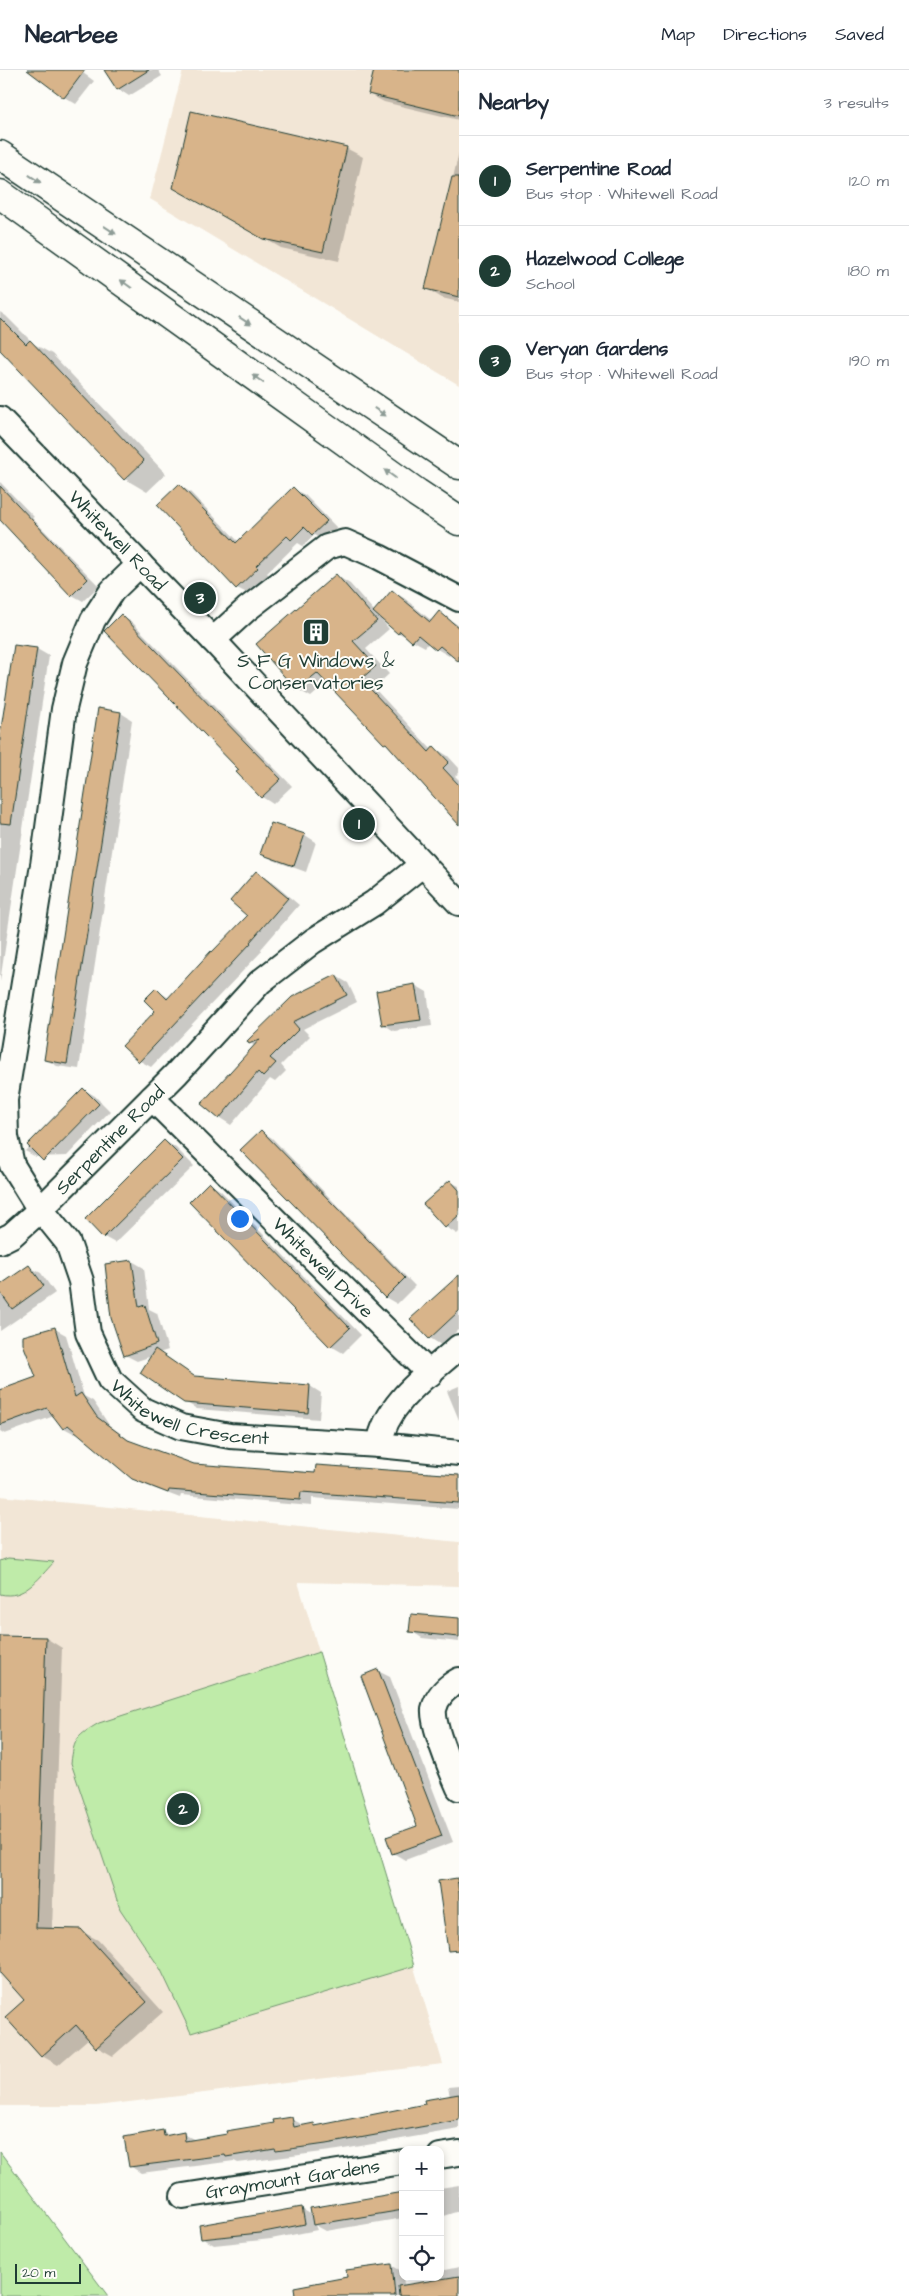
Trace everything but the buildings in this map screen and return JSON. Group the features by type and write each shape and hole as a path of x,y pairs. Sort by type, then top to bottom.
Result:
{"highway":[{"path":"0,155 459,465"},
{"path":"0,194 417,493 459,521"},
{"path":"417,493 459,529"}],"street":[{"name":"Whitewell Road","path":"0,419 213,640 459,903"},
{"path":"213,640 248,609 327,547 345,542 379,557 459,599"},
{"name":"Whitewell Crescent","path":"140,564 108,598 93,620 75,663 64,709 43,865 3,1100 6,1136 12,1165 68,1243 80,1281 88,1333 110,1380 144,1410 180,1427 230,1436 379,1445 459,1453"},
{"name":"Serpentine Road","path":"0,1241 12,1235 42,1209 177,1074 260,982 313,941 374,903 423,864"},
{"name":"Whitewell Drive","path":"152,1098 430,1374"},
{"path":"379,1445 386,1420 409,1391 459,1347"},
{"path":"459,1680 446,1688 434,1709 441,1745 459,1788"},
{"path":"444,2155 459,2153"},
{"name":"Graymount Gardens","path":"182,2196 399,2163"}],"shaded area":[{"path":"183,70 459,70 459,385 150,199"},
{"path":"0,1496 459,1542 459,1586 298,1582 443,2064 96,2106 0,2106"}],"green space":[{"path":"8,1558 54,1562 30,1587 16,1594 0,1594 0,1561"},
{"path":"319,1652 414,1966 191,2033 161,1970 120,1909 71,1763 75,1743 81,1735 99,1723"},
{"path":"0,2152 108,2296 0,2296"}],"place":[{"name":"Veryan Gardens","path":"200,598"},
{"name":"S F G Windows & Conservatories","path":"316,632"},
{"name":"Serpentine Road","path":"359,824"},
{"name":"Hazelwood College","path":"183,1809"}]}
